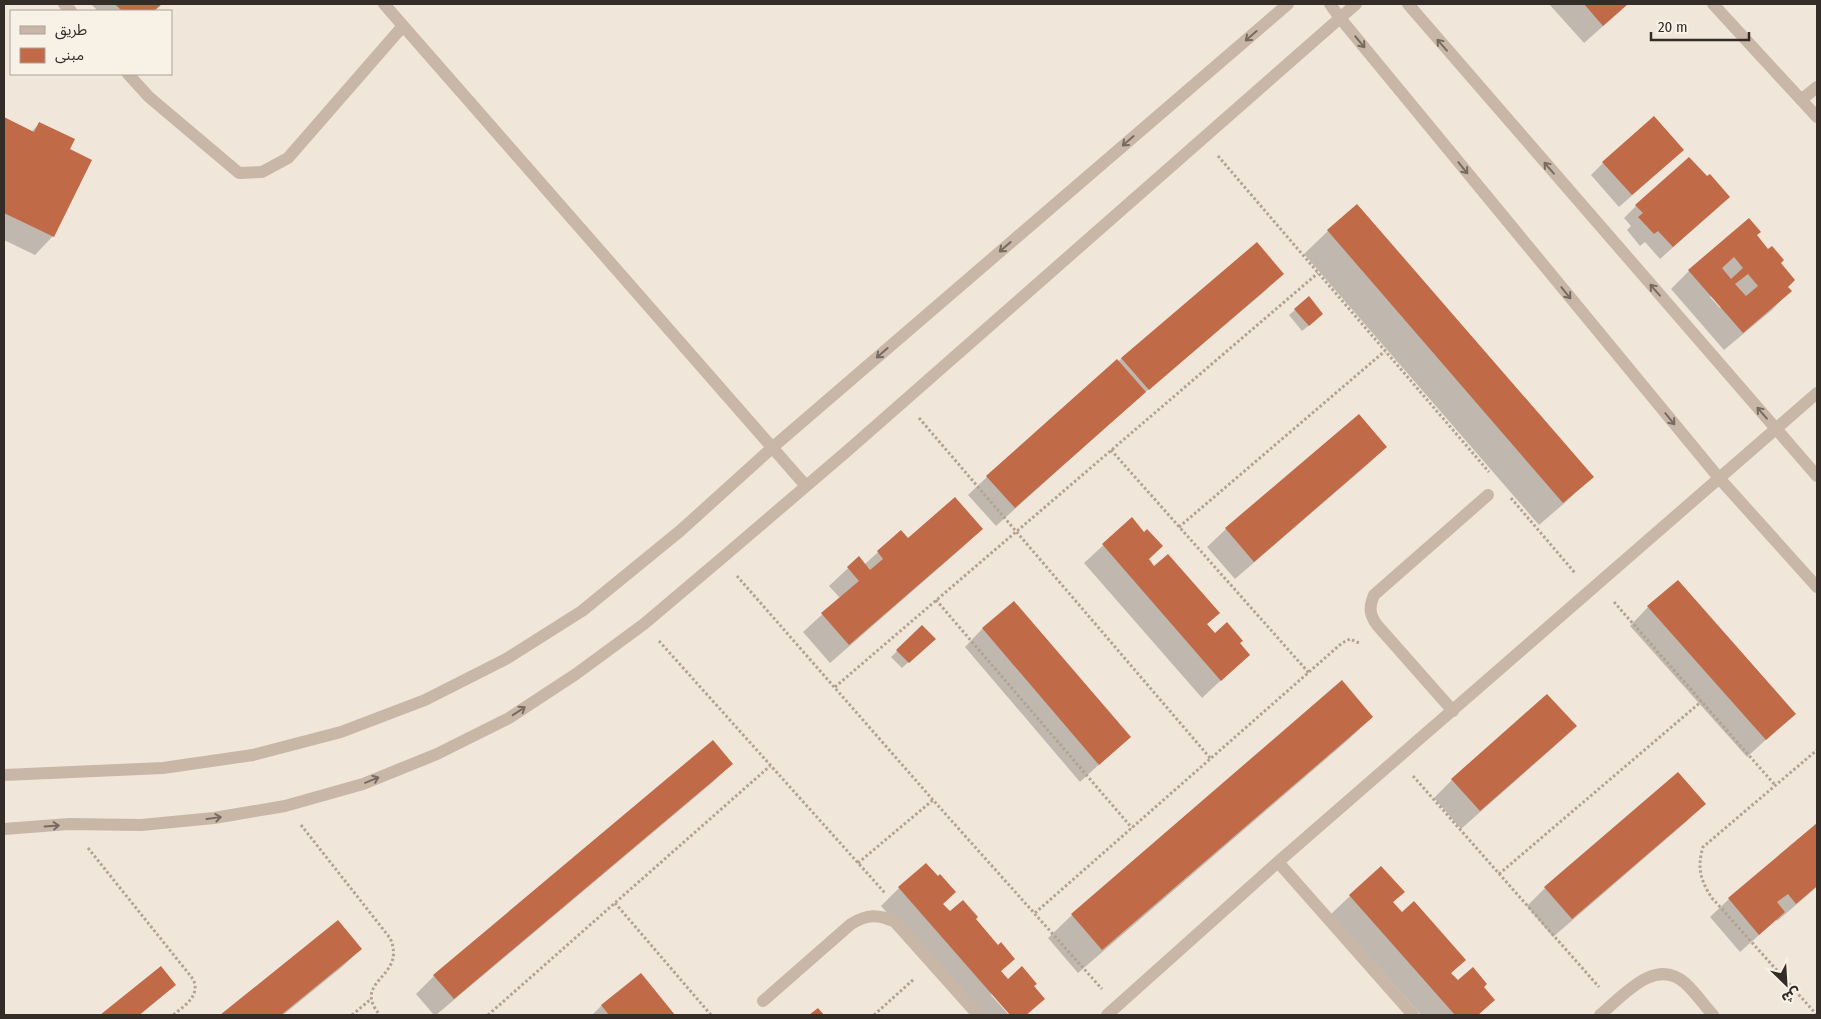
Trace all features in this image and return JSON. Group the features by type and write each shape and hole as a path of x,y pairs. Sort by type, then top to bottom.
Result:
{"street":[{"path":"384,4 806,486"},
{"path":"4,775 163,768 252,755 341,732 425,700 506,659 582,611 680,531 772,447 1288,4"},
{"path":"1330,4 1719,478 1817,587"},
{"path":"4,829 68,824 141,825 214,818 285,806 362,784 437,754 509,718 576,674 644,624 806,486 1356,4"},
{"path":"1408,4 1817,476"},
{"path":"1714,4 1817,117"},
{"path":"129,75 150,97 239,173 262,172 288,158 403,26"},
{"path":"1802,100 1817,87"},
{"path":"1107,1015 1278,862 1817,393"},
{"path":"1453,711 1377,625 1371,617 1370,606 1374,595 1488,495"},
{"path":"1278,862 1413,1015"},
{"path":"763,1001 851,924 861,918 873,916 884,917 895,922 978,1015"},
{"path":"1600,1015 1643,979 1665,974 1675,976 1684,982 1713,1015"}],"path":[{"path":"1202,139 1494,478"},
{"path":"835,687 1318,273"},
{"path":"1179,527 1385,351"},
{"path":"904,400 1211,759"},
{"path":"1110,450 1309,673"},
{"path":"1507,493 1702,702 1775,785"},
{"path":"722,558 933,800 1117,1006"},
{"path":"936,600 1132,828"},
{"path":"644,624 891,899"},
{"path":"1035,913 1346,640 1350,639 1358,642 1364,649"},
{"path":"1499,874 1702,702"},
{"path":"1817,750 1703,847 1699,860 1699,874 1712,898 1817,1015"},
{"path":"1398,759 1613,1004"},
{"path":"488,1015 770,766"},
{"path":"858,863 933,800"},
{"path":"285,806 390,938 395,954 393,962 374,985 371,999 373,1006 380,1015"},
{"path":"68,824 193,979 196,989 195,994 173,1015"},
{"path":"614,903 711,1015"},
{"path":"874,1015 932,963"},
{"path":"352,1015 371,999"}],"building":[{"path":"115,4 162,4 155,10 121,10"},
{"path":"1584,4 1628,4 1603,26"},
{"path":"1654,116 1684,150 1632,195 1602,162"},
{"path":"4,117 34,132 39,122 75,139 70,149 92,160 54,237 4,213"},
{"path":"1689,157 1707,176 1710,174 1730,197 1673,247 1658,231 1654,234 1638,217 1643,213 1635,205"},
{"path":"1357,204 1594,477 1563,503 1327,230"},
{"path":"1749,218 1761,232 1757,235 1768,249 1772,246 1784,260 1781,263 1795,280 1788,287 1792,291 1743,333 1688,270","holes":["1734,257 1743,268 1731,279 1722,268","1748,274 1758,286 1746,296 1735,284"]},
{"path":"1257,242 1284,274 1149,390 1121,358"},
{"path":"1309,296 1323,314 1309,326 1294,309"},
{"path":"1117,359 1146,392 1015,508 986,476"},
{"path":"1359,414 1387,447 1254,562 1225,528"},
{"path":"955,497 983,529 849,645 821,613 859,581 847,567 859,556 870,570 883,559 877,551 901,530 908,538"},
{"path":"1132,517 1144,532 1147,529 1163,546 1149,559 1154,566 1168,554 1220,613 1207,624 1215,633 1227,622 1243,641 1240,643 1250,655 1221,681 1102,544"},
{"path":"1678,580 1796,714 1766,740 1647,606"},
{"path":"1014,601 1131,737 1099,765 982,628"},
{"path":"922,625 936,639 909,663 896,650"},
{"path":"1342,680 1373,717 1102,950 1071,914"},
{"path":"1547,694 1577,726 1480,811 1451,779"},
{"path":"713,740 733,764 454,999 433,975"},
{"path":"1678,772 1706,804 1572,919 1544,887"},
{"path":"1817,823 1817,886 1796,904 1788,894 1777,902 1785,912 1759,935 1728,898"},
{"path":"926,863 938,876 940,874 956,892 943,904 950,911 963,900 998,945 1001,942 1015,959 1001,971 1008,979 1022,966 1037,984 1034,986 1045,999 1026,1015 1010,1015 898,887"},
{"path":"1381,866 1405,892 1393,902 1402,912 1414,901 1466,960 1451,973 1458,980 1473,967 1487,984 1484,987 1495,1000 1478,1015 1455,1015 1349,895"},
{"path":"338,920 362,949 281,1015 220,1015"},
{"path":"161,966 176,985 139,1015 100,1015"},
{"path":"641,973 675,1015 609,1015 601,1005"},
{"path":"818,1008 824,1015 809,1015"}]}
